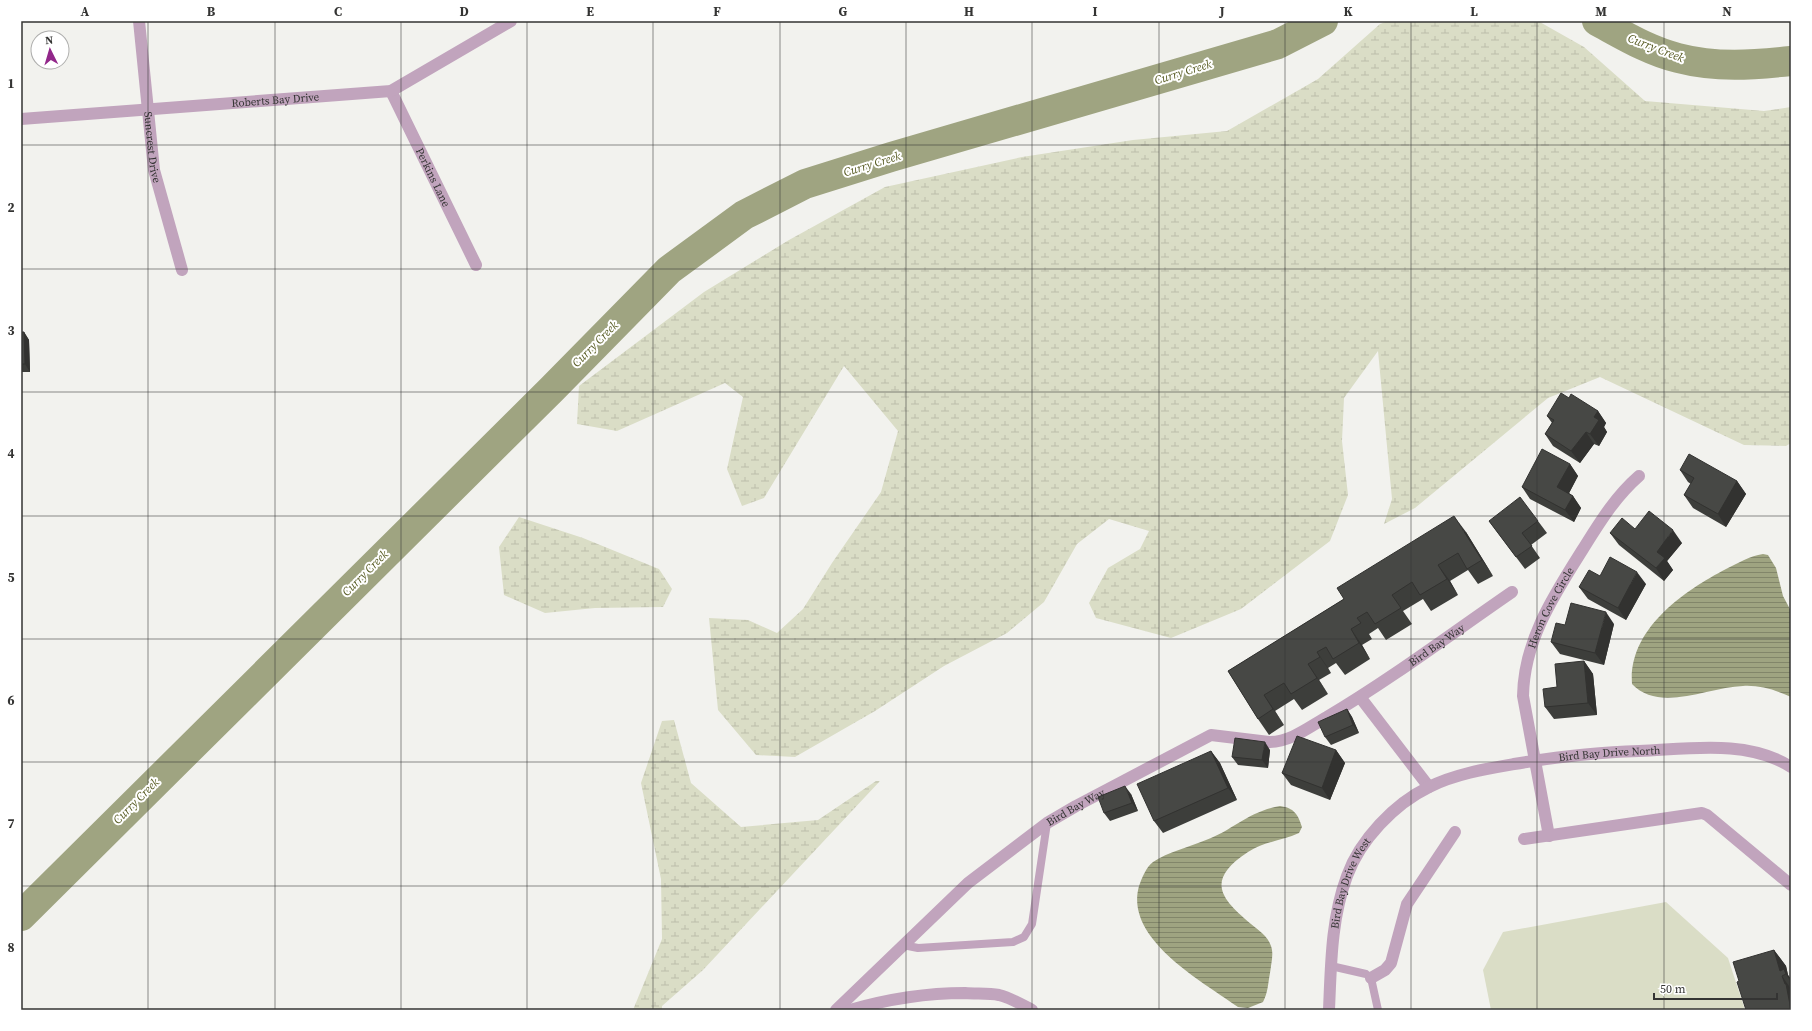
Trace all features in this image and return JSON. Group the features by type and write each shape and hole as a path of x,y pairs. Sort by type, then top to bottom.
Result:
{"street":[{"name":"Suncrest Drive","path":"139,21 146,109 154,170 182,270"},
{"name":"Roberts Bay Drive","path":"21,119 391,91 511,21"},
{"name":"Perkins Lane","path":"391,91 476,265"},
{"name":"Heron Cove Circle","path":"1549,836 1523,696 1524,678 1537,630 1554,597 1614,501 1639,476"},
{"name":"Bird Bay Way","path":"836,1010 968,883 1047,823 1076,806 1211,735 1269,742 1284,740 1360,697 1512,592"},
{"path":"1360,697 1429,787"},
{"name":"Bird Bay Drive North","path":"1429,787 1473,772 1534,760 1622,751 1722,748 1760,754 1791,767"},
{"name":"Bird Bay Drive West","path":"1329,1010 1331,966 1336,916 1342,891 1352,864 1370,836 1396,808 1429,787"},
{"path":"1524,839 1702,813 1707,815 1791,885"},
{"path":"1371,978 1385,970 1394,958 1407,904 1454,832"},
{"path":"850,1010 877,1002 916,995 948,993 998,995 1016,1001 1032,1010"}],"lane":[{"path":"903,945 918,948 1013,942 1024,937 1032,924 1047,823"},
{"path":"1331,966 1366,974 1371,978 1378,1010"}],"green space":[{"path":"1388,21 1538,21 1584,47 1645,101 1764,111 1791,107 1791,443 1786,446 1744,445 1600,377 1548,398 1415,508 1384,524 1392,499 1378,351 1344,398 1342,441 1348,495 1330,541 1241,609 1171,638 1096,618 1089,603 1108,568 1140,549 1149,531 1109,519 1077,544 1044,602 1007,633 944,666 875,711 795,757 756,755 718,710 709,618 748,620 777,633 803,609 832,563 881,492 898,431 844,366 764,498 742,506 727,469 743,397 725,383 617,431 577,424 579,386 704,292 789,240 885,187 1022,157 1133,140 1227,131 1318,79 1380,24"},
{"path":"519,517 583,538 659,569 672,589 663,607 595,608 545,613 504,595 499,547"},
{"path":"674,720 691,783 741,827 818,820 876,781 880,781 703,970 662,1006 662,1010 633,1010 662,939 661,879 641,783 662,721"},
{"path":"1666,902 1728,958 1745,1010 1491,1010 1483,970 1503,932"}],"shaded area":[{"path":"1763,554 1768,555 1776,568 1783,596 1791,611 1791,697 1767,688 1743,686 1670,698 1656,697 1643,692 1632,684 1633,664 1639,646 1649,629 1662,614 1693,589 1710,578 1744,560"},
{"path":"1280,806 1289,808 1295,812 1302,827 1299,833 1254,848 1235,862 1227,871 1222,880 1222,888 1231,905 1265,936 1270,942 1272,949 1268,988 1263,1002 1248,1008 1238,1007 1205,985 1169,957 1154,941 1143,924 1137,905 1139,886 1148,867 1159,858 1216,836 1259,812"}],"building":[{"path":"21,332 24,332 25,364 21,364"},
{"path":"1561,393 1569,398 1571,394 1598,411 1594,417 1599,420 1590,434 1586,432 1571,451 1545,434 1554,420 1547,416"},
{"path":"1542,449 1570,464 1557,487 1573,496 1565,510 1522,487"},
{"path":"1689,454 1737,481 1718,514 1684,495 1694,478 1680,470"},
{"path":"1520,497 1538,521 1522,533 1532,546 1516,557 1489,521"},
{"path":"1649,511 1673,530 1657,552 1665,558 1656,568 1610,533 1622,518 1635,529"},
{"path":"1454,516 1482,560 1467,569 1458,553 1438,565 1447,579 1420,595 1412,582 1392,595 1401,608 1375,624 1367,612 1357,618 1361,623 1351,629 1359,643 1333,659 1326,647 1317,652 1320,657 1308,664 1317,678 1291,694 1284,683 1264,695 1273,709 1258,719 1228,671 1344,599 1337,588"},
{"path":"1610,557 1637,572 1618,608 1579,587 1589,570 1600,576"},
{"path":"1571,603 1606,612 1595,653 1551,642 1556,623 1565,625"},
{"path":"1584,661 1588,703 1545,707 1543,689 1557,687 1555,664"},
{"path":"1347,709 1353,725 1325,737 1318,722"},
{"path":"1297,736 1336,750 1322,788 1282,773"},
{"path":"1235,738 1265,742 1262,760 1232,757"},
{"path":"1211,751 1228,788 1154,821 1137,784"},
{"path":"1125,786 1132,803 1104,813 1098,797"},
{"path":"1774,950 1780,971 1784,969 1786,974 1782,976 1786,984 1791,1010 1746,1010 1737,982 1739,981 1733,962"}],"waterway":[{"name":"Curry Creek","path":"21,916 552,389 669,270 744,215 805,184 891,157 1278,44 1323,21"},
{"name":"Curry Creek","path":"1597,21 1646,47 1667,55 1692,61 1734,65 1791,61"}]}
